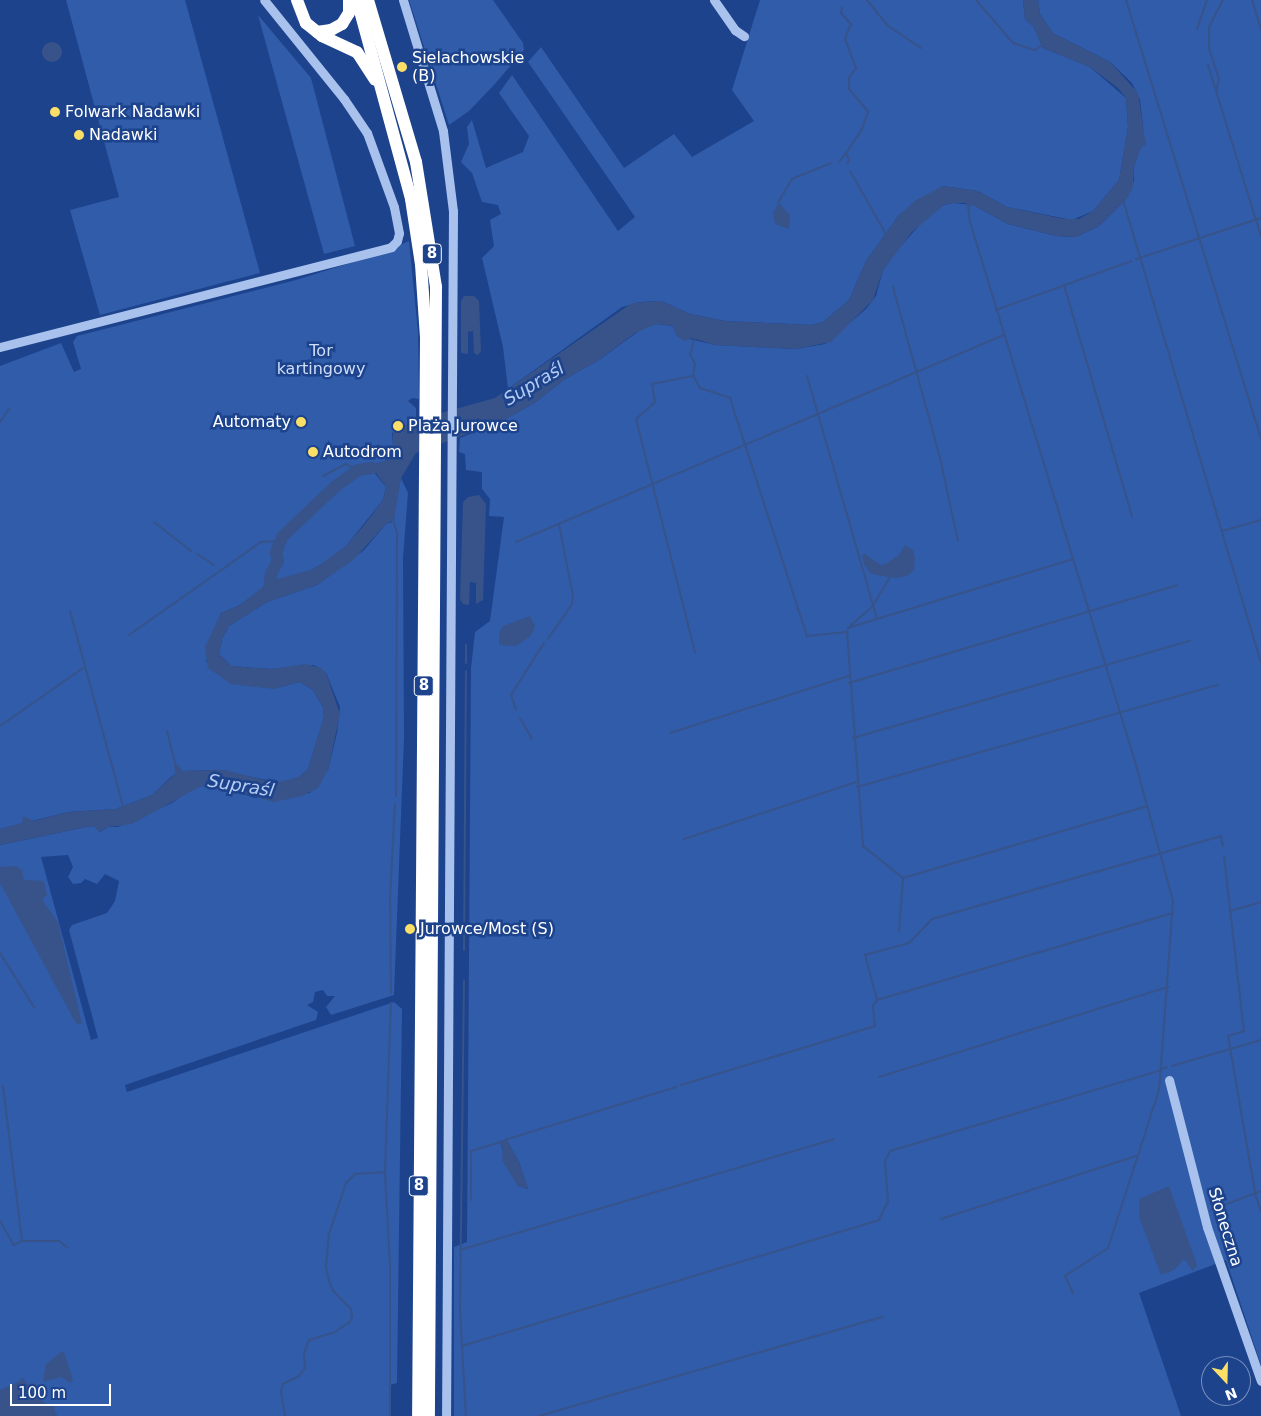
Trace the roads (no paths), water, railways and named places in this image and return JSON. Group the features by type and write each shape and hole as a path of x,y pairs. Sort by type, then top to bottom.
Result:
{"highway":[{"path":"297,0 306,23 317,32 357,52 388,107"},
{"path":"317,32 331,30 342,24 349,13 349,0"},
{"name":"8","path":"357,0 405,169 419,243 432,390"},
{"name":"8","path":"368,0 407,128 425,203 436,287 432,390 418,1416"},
{"name":"8","path":"430,1416 431,481"}],"street":[{"path":"0,348 391,247 397,241 399,233 394,207 367,133 353,111 264,0"},
{"path":"403,0 433,94 448,159 453,210 454,472 446,1416"},
{"path":"714,0 735,30 744,36"},
{"name":"Słoneczna","path":"1169,1080 1207,1226 1261,1381"}],"water":[{"name":"Supraśl","path":"1023,0 1038,0 1040,14 1053,33 1110,62 1138,93 1146,145 1142,146 1134,166 1133,187 1128,197 1099,226 1076,237 1056,236 1008,224 973,205 969,207 965,203 953,203 944,205 912,232 883,270 873,300 831,342 795,349 715,345 692,338 685,341 677,336 673,326 656,324 635,333 599,360 565,379 536,402 502,421 416,453 401,478 394,520 386,524 353,560 317,585 267,602 229,626 222,639 219,654 231,666 271,669 306,664 321,668 326,673 340,714 328,770 318,788 302,796 274,802 227,789 201,786 132,824 108,827 99,832 94,826 86,827 0,845 0,829 22,823 23,816 34,821 68,812 116,809 152,795 175,774 174,761 183,771 225,770 275,783 299,777 308,769 324,717 323,707 312,689 299,682 274,689 231,684 208,668 205,647 221,613 240,605 270,581 314,569 346,546 383,500 386,487 376,473 357,472 355,468 385,461 393,446 393,432 416,420 495,398 632,303 661,301 690,314 725,321 812,325 823,322 849,300 866,261 899,215 916,200 943,186 978,191 1007,207 1064,219 1079,219 1093,211 1119,180 1128,127 1126,98 1118,88 1090,67 1043,48 1033,26 1025,19"},
{"path":"48,42 56,42 62,48 62,56 56,62 48,62 42,56 42,48"},
{"path":"779,203 790,215 789,229 775,224 773,213"},
{"path":"464,296 474,296 479,301 481,351 478,355 474,353 473,331 468,332 468,354 461,353 461,301"},
{"path":"479,495 486,504 483,600 476,604 476,583 470,582 469,605 463,604 460,599 463,502 468,497"},
{"path":"905,545 913,550 915,557 914,570 907,576 896,578 871,574 864,564 862,555 865,554 881,565 899,555"},
{"path":"530,616 535,626 531,636 516,646 499,645 499,633 503,626"},
{"path":"16,866 22,870 24,880 44,881 47,895 42,900 58,922 82,1024 77,1024 73,1018 0,883 0,867"},
{"path":"506,1139 519,1162 528,1189 518,1186 502,1160 503,1150 500,1142"},
{"path":"1169,1186 1197,1265 1193,1271 1184,1259 1174,1270 1161,1275 1139,1217 1139,1199"},
{"path":"61,1352 64,1352 73,1380 70,1383 61,1377 43,1382 46,1364"},
{"path":"22,1377 28,1385 32,1383 38,1385 33,1398 38,1398 48,1405 59,1404 54,1407 57,1416 0,1416 0,1390 20,1381"}],"waterway":[{"path":"867,0 887,25 921,48"},
{"path":"976,0 1013,43 1035,50 1042,45"},
{"path":"1126,0 1261,439"},
{"path":"1197,29 1207,0"},
{"path":"1216,91 1219,79 1209,49 1209,27 1223,0"},
{"path":"1252,0 1261,29"},
{"path":"842,7 841,13 851,24 845,39 856,68 849,78 849,89 868,112 861,131 846,153 849,160 847,164"},
{"path":"1208,65 1261,236"},
{"path":"839,162 846,153"},
{"path":"778,203 792,179 831,163"},
{"path":"850,171 886,234"},
{"path":"1123,200 1261,662"},
{"path":"968,205 970,222 1134,758 1173,901 1159,1090 1108,1248 1065,1276 1073,1293"},
{"path":"1136,259 1261,218"},
{"path":"996,310 1131,261"},
{"path":"1064,285 1132,516"},
{"path":"893,287 940,458 958,541"},
{"path":"516,542 1004,335"},
{"path":"695,337 690,354 695,364 693,376 652,384 655,402 636,419 695,653"},
{"path":"807,376 877,619 848,628 847,632 863,846 903,878"},
{"path":"694,377 700,388 730,398 807,636 847,632"},
{"path":"0,422 9,409"},
{"path":"323,476 346,464 355,468"},
{"path":"269,592 271,574 278,561 276,553 282,537 336,486 358,470 372,468"},
{"path":"393,519 397,533 396,796"},
{"path":"1222,531 1261,520"},
{"path":"154,522 191,551"},
{"path":"548,639 572,604 573,596 559,524"},
{"path":"129,635 261,542 280,541"},
{"path":"197,554 214,565"},
{"path":"877,619 1073,559"},
{"path":"850,626 872,607 890,577"},
{"path":"849,683 1177,585"},
{"path":"70,611 123,806"},
{"path":"853,738 1190,641"},
{"path":"516,710 511,695 544,643"},
{"path":"466,645 466,663"},
{"path":"0,726 83,668"},
{"path":"464,950 466,671"},
{"path":"670,733 849,676"},
{"path":"857,787 1218,685"},
{"path":"520,718 532,739"},
{"path":"167,731 175,763"},
{"path":"684,839 856,782"},
{"path":"391,993 390,898 395,804"},
{"path":"899,931 903,878 1147,806"},
{"path":"877,1000 865,955 909,943 932,919 1221,836 1223,846"},
{"path":"1224,856 1244,1031 1228,1036 1255,1193 1261,1211"},
{"path":"1230,911 1261,902"},
{"path":"681,1085 875,1026 873,1006 877,1000 1173,913"},
{"path":"0,953 34,1007"},
{"path":"464,981 460,1312 466,1416"},
{"path":"879,1077 1168,987"},
{"path":"285,1416 281,1392 283,1384 299,1376 305,1368 304,1353 309,1340 335,1332 350,1322 352,1316 351,1309 333,1291 329,1281 326,1267 329,1234 346,1183 355,1174 385,1172 391,1003"},
{"path":"1172,1066 1261,1040"},
{"path":"1162,1069 1167,1067"},
{"path":"462,1346 879,1220 888,1201 885,1161 890,1151 1161,1070"},
{"path":"3,1086 22,1241"},
{"path":"505,1140 676,1087"},
{"path":"460,1250 834,1139"},
{"path":"471,1200 471,1151 501,1142"},
{"path":"941,1219 1136,1156"},
{"path":"385,1173 390,1264 390,1416"},
{"path":"1211,1210 1261,1191"},
{"path":"0,1221 14,1245 22,1241 59,1241 68,1248"},
{"path":"539,1416 883,1317"}],"place":[{"name":"Sielachowskie (B)","path":"402,67"},
{"name":"Folwark Nadawki","path":"55,112"},
{"name":"Nadawki","path":"79,135"},
{"name":"Automaty","path":"301,422"},
{"name":"Plaża Jurowce","path":"398,426"},
{"name":"Autodrom","path":"313,452"},
{"name":"Jurowce/Most (S)","path":"410,929"}],"park label":[{"name":"Tor kartingowy","path":"321,360"}]}
